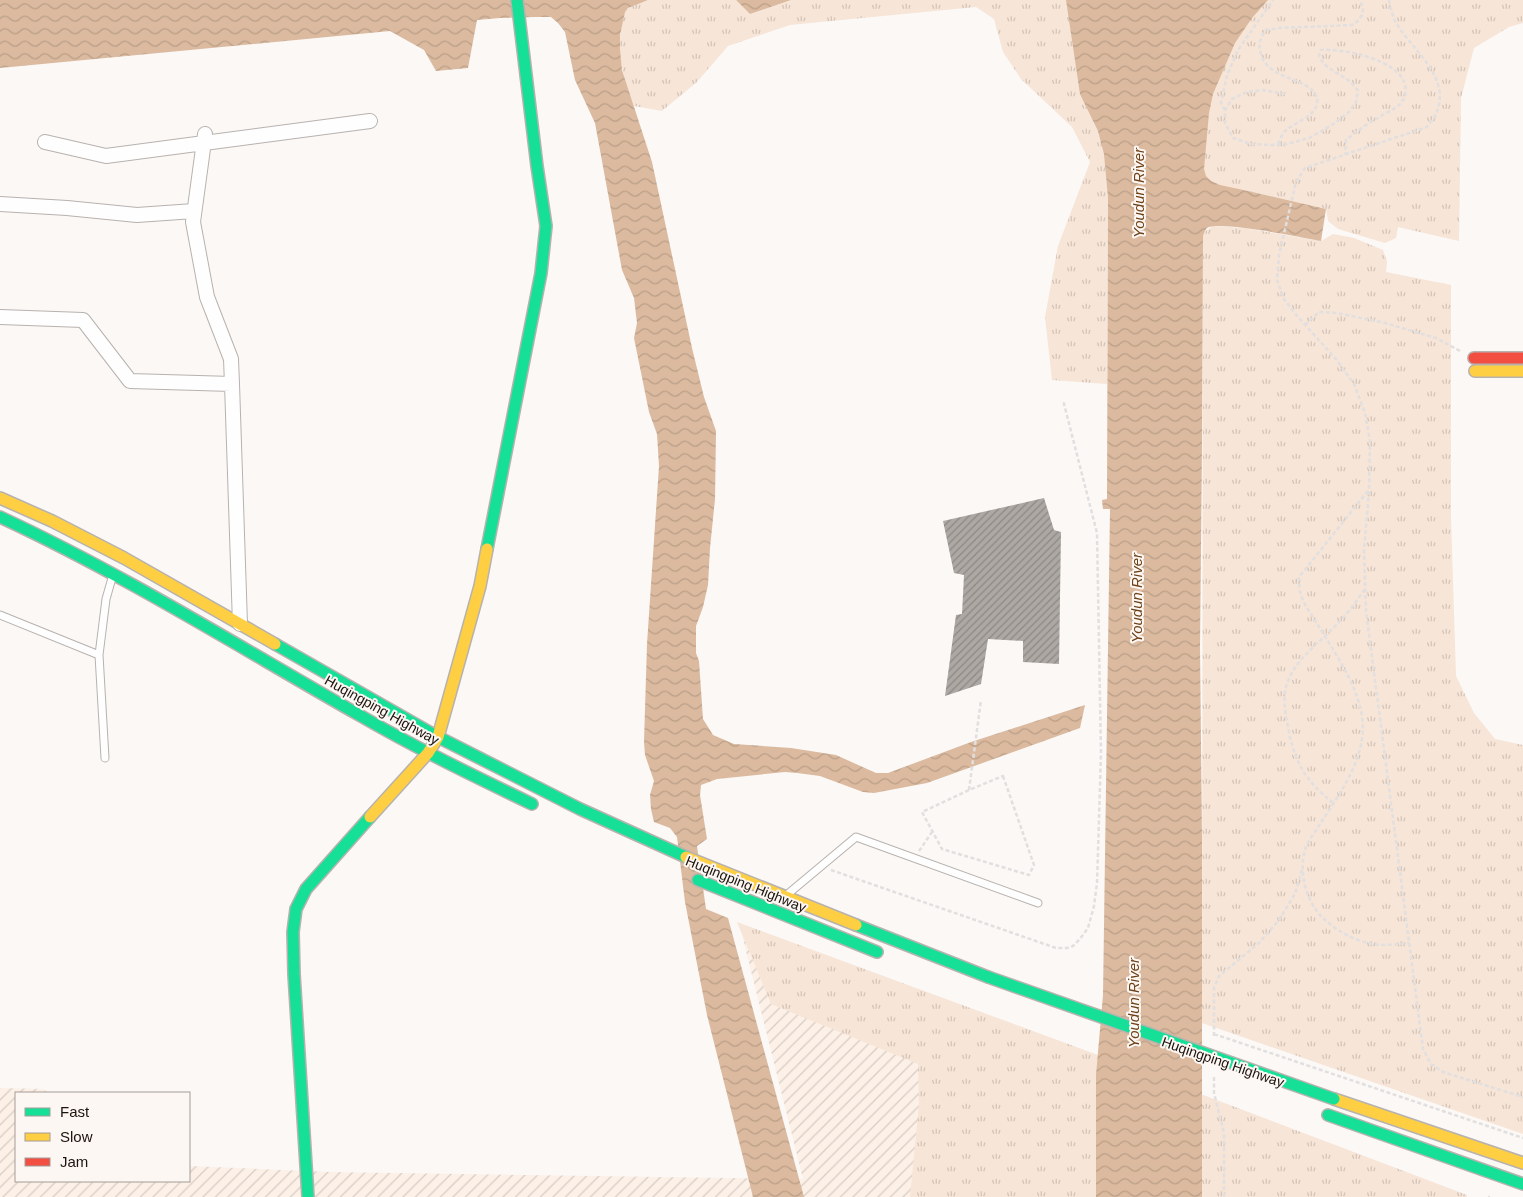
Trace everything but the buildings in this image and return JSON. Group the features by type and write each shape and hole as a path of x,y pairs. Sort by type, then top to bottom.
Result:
{"main road":[{"path":"308,1197 292,932 296,909 306,889 428,753 438,737 480,586 541,273 546,226 517,0"},
{"path":"1474,358 1523,358"},
{"path":"1475,371 1523,371"},
{"name":"Huqingping Highway","path":"0,498 52,521 124,558 438,737 580,809 701,864 988,977 1334,1099 1523,1163"},
{"name":"Huqingping Highway","path":"0,518 42,536 114,572 428,753 540,808"},
{"name":"Huqingping Highway","path":"691,878 884,954"},
{"path":"1324,1113 1523,1184"}],"street":[{"path":"45,142 106,156 204,138 370,121"},
{"path":"204,138 193,222 207,297 231,359 240,624"},
{"path":"0,204 137,215 194,211"},
{"path":"0,317 83,320 130,381 232,384"}],"lane":[{"path":"105,758 99,655 106,599 114,572"},
{"path":"0,614 99,655"},
{"path":"785,896 856,837 1038,904"}],"path":[{"path":"1273,0 1238,50 1227,75 1221,103 1225,110 1225,123 1233,138 1251,144 1287,144 1309,138 1348,113 1356,102 1358,91 1353,82 1322,62 1319,56 1321,50 1332,49 1374,58 1396,70 1404,79 1406,89 1404,100 1396,108 1346,140 1345,154"},
{"path":"1278,144 1284,132 1316,107 1318,98 1312,89 1269,69 1263,61 1260,38 1266,30 1279,28 1352,25 1359,21 1363,13 1359,0"},
{"path":"1388,0 1394,19 1428,64 1437,81 1439,98 1436,114 1427,127 1305,168 1296,182 1278,255 1277,280 1284,299 1335,358 1354,384 1365,413 1370,441 1369,491 1364,551 1366,611 1423,1049 1431,1064 1443,1072 1523,1097"},
{"path":"1225,110 1232,99 1247,92 1263,90 1284,94"},
{"path":"1305,324 1319,312 1337,313 1385,323 1436,338 1474,358"},
{"path":"820,867 1056,948 1073,946 1088,928 1094,906 1097,883 1101,753 1097,533 1063,400"},
{"path":"1214,1044 1214,988 1219,976 1259,944 1279,920 1295,894 1303,868 1306,847 1347,781 1357,757 1363,735 1362,716 1354,689 1341,663 1305,604 1300,591 1299,577 1369,491"},
{"path":"1333,803 1315,788 1302,770 1294,752 1285,705 1286,688 1293,673 1308,653 1340,622 1365,589"},
{"path":"969,790 981,700"},
{"path":"1003,776 1034,865 1029,875 942,850 932,832 922,812 1003,776"},
{"path":"914,858 932,832"},
{"path":"1303,868 1305,891 1315,910 1331,926 1352,938 1381,945 1409,943"},
{"path":"1214,1034 1523,1138"},
{"path":"1214,1073 1214,1093 1224,1133 1224,1197"}],"shaded area":[{"path":"742,935 868,989 1096,1197 0,1197 0,1088 45,1089 46,1092 15,1092 15,1182 190,1182 190,1166 330,1172 803,1179"}],"green space":[{"path":"648,0 736,0 750,14 791,0 1523,0 1523,23 1509,27 1474,48 1461,98 1459,241 1398,227 1396,238 1385,243 1338,229 1328,221 1326,209 1248,191 1106,173 1108,198 1107,384 1052,380 1045,317 1058,246 1090,162 1072,127 1021,79 1003,52 994,19 976,7 790,25 728,46 697,82 662,111 634,106 620,56 620,35 625,12 637,3"},
{"path":"1213,226 1244,228 1321,241 1333,234 1354,238 1383,250 1387,261 1386,272 1451,285 1451,518 1456,676 1474,713 1495,739 1523,745 1523,1134 1202,1023 1203,239 1204,232"},
{"path":"737,922 1079,1048 1467,1195 1467,1197 910,1197 919,1104 918,1064 771,1004"}],"water":[{"path":"0,0 648,0 628,8 625,12 620,35 622,70 652,162 692,348 704,397 716,431 715,499 708,585 696,626 696,653 699,661 703,719 713,735 734,744 791,748 836,755 876,773 888,773 971,742 1085,705 1080,728 927,783 874,793 863,792 820,776 785,772 717,779 701,785 700,795 707,839 697,846 706,909 728,918 804,1197 753,1197 707,1015 685,902 677,837 670,828 654,822 651,809 650,795 654,781 645,755 644,742 647,644 659,466 657,434 649,412 634,338 637,323 634,298 622,270 595,123 575,80 565,32 551,17 477,20 468,68 436,71 424,50 390,31 0,68"},
{"path":"736,0 791,0 750,14"},
{"name":"Youdun River","path":"1066,0 1268,0 1252,18 1235,43 1213,94 1209,113 1204,169 1206,176 1211,181 1220,185 1326,209 1321,241 1262,230 1227,226 1207,228 1203,236 1200,647 1202,1197 1096,1197 1096,1075 1103,995 1110,509 1103,509 1102,500 1107,499 1108,198 1104,154 1098,131 1080,94"}],"traffic: fast":[{"path":"487,549 541,273 546,226 517,0"},
{"path":"0,517 138,588 403,739 532,804"},
{"path":"275,644 438,737 580,809 686,857"},
{"path":"308,1197 294,974 293,932 296,909 306,889 370,817"},
{"path":"698,880 877,952"},
{"path":"856,925 988,977"},
{"path":"988,977 1334,1099"},
{"path":"1328,1115 1523,1184"}],"traffic: slow":[{"path":"1475,371 1523,371"},
{"path":"0,498 52,521 124,558 275,644"},
{"path":"370,817 428,753 438,737 480,586 487,549"},
{"path":"686,857 856,925"},
{"path":"1334,1099 1523,1163"}],"traffic: jam":[{"path":"1474,358 1523,358"}]}
